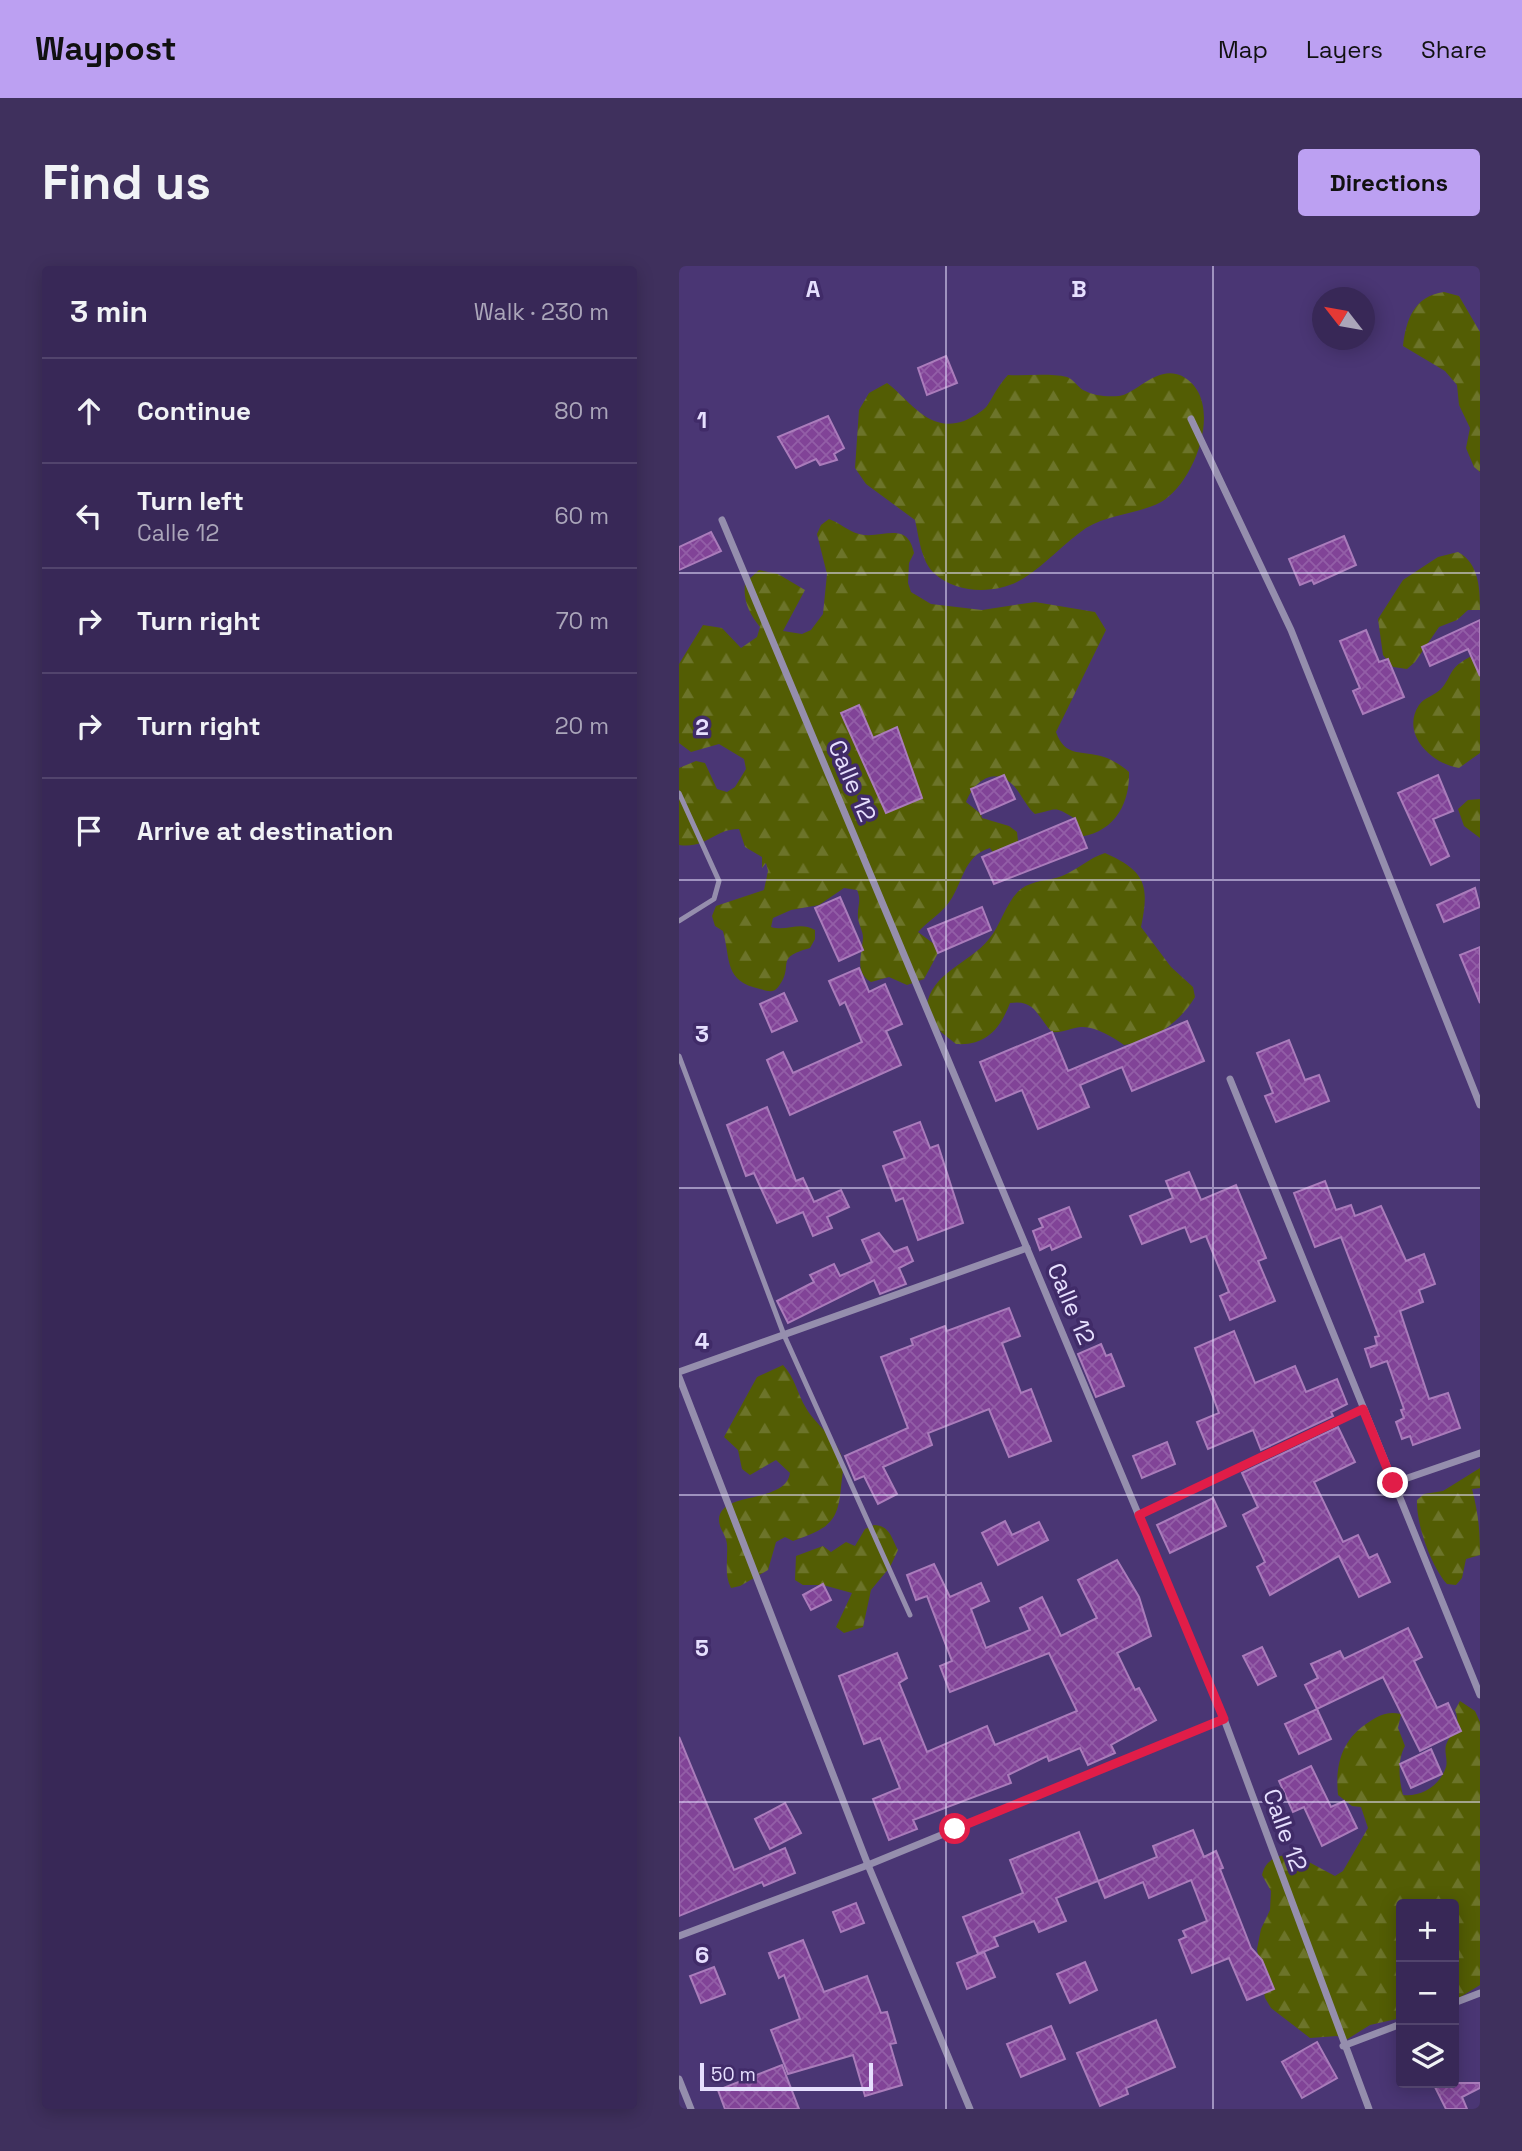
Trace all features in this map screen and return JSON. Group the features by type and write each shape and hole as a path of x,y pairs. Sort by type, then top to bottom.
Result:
{"street":[{"path":"1191,419 1291,630 1480,1105"},
{"name":"Calle 12","path":"722,520 1224,1719 1343,2046 1369,2109"},
{"path":"1230,1079 1480,1695"},
{"path":"970,2109 868,1865 679,1374 1027,1248"},
{"path":"1139,1515 1363,1409"},
{"path":"1393,1483 1480,1453"},
{"path":"679,1936 868,1865 1224,1719"},
{"path":"1459,2001 1480,1993"},
{"path":"1343,2046 1398,2025"},
{"path":"679,2078 691,2109"}],"lane":[{"path":"679,793 719,881 714,899 679,921"},
{"path":"679,1056 784,1335 910,1615"}],"green space":[{"path":"1444,292 1459,296 1480,332 1480,472 1474,467 1466,448 1470,428 1459,405 1457,385 1445,371 1403,346 1406,327 1413,311 1425,298"},
{"path":"1164,374 1182,376 1195,387 1202,403 1204,421 1201,440 1185,477 1174,492 1161,502 1095,523 1014,583 991,589 967,589 944,581 930,569 921,549 915,520 866,484 855,468 859,410 869,393 887,383 930,419 951,424 964,421 987,406 1008,375 1067,377 1087,392 1110,396 1125,394"},
{"path":"829,519 859,534 892,533 906,537 914,553 909,563 908,583 911,592 931,604 982,610 1035,602 1095,612 1106,630 1056,732 1064,746 1075,752 1114,761 1129,772 1128,784 1122,807 1109,825 1088,835 1075,837 1072,829 1074,818 1056,810 1035,814 1007,780 993,776 986,778 974,788 966,802 981,814 982,818 1009,826 1017,832 1019,850 996,857 990,848 981,852 968,865 947,905 918,932 934,944 938,953 924,979 907,985 889,977 871,982 866,978 860,963 863,938 858,920 858,894 857,890 844,888 819,905 791,910 773,918 771,927 809,927 815,930 815,939 810,948 788,959 779,986 768,991 748,985 735,975 723,931 715,926 712,916 716,906 764,890 768,871 766,863 762,868 762,857 745,847 739,829 723,832 697,844 679,845 679,768 696,761 705,763 717,789 727,792 735,787 746,769 744,759 719,744 691,752 679,743 679,664 703,625 722,628 741,648 757,637 760,627 748,606 745,583 759,570 778,574 805,590 783,631 802,634 811,630 823,614 827,574 817,534 821,525"},
{"path":"1458,552 1470,563 1477,577 1480,610 1468,610 1457,620 1439,627 1415,662 1407,669 1393,667 1383,655 1378,619 1403,580 1438,557"},
{"path":"1480,652 1480,753 1459,768 1439,761 1422,746 1413,727 1414,716 1419,705 1441,689 1456,667"},
{"path":"1480,799 1480,838 1464,826 1458,809 1468,800"},
{"path":"1105,853 1136,873 1144,889 1141,927 1171,967 1193,987 1195,997 1182,1014 1156,1035 1124,1045 1092,1028 1052,1032 1031,1006 1019,1002 1010,1003 1002,1021 984,1039 956,1044 941,1032 926,1008 935,985 981,948 1016,894 1026,886 1062,876"},
{"path":"783,1365 806,1408 834,1442 841,1455 843,1467 837,1510 829,1523 822,1528 793,1541 785,1537 776,1542 768,1570 740,1586 731,1588 727,1573 727,1542 719,1523 722,1511 729,1504 777,1490 786,1483 790,1473 776,1460 750,1475 742,1469 738,1450 724,1437 757,1377"},
{"path":"1480,1468 1480,1488 1472,1489 1478,1521 1480,1555 1466,1559 1462,1578 1456,1585 1447,1584 1435,1567 1426,1544 1419,1521 1417,1500 1424,1494 1443,1491"},
{"path":"874,1525 887,1530 898,1550 890,1567 871,1590 863,1627 844,1633 836,1627 852,1593 823,1585 803,1585 795,1580 796,1556 823,1546 831,1552 846,1542 855,1546 865,1529"},
{"path":"1460,1701 1475,1711 1480,1722 1480,1985 1459,1998 1459,1899 1396,1899 1396,2019 1370,2025 1346,2040 1337,2036 1310,2038 1271,2008 1265,1998 1257,1949 1261,1929 1270,1910 1271,1891 1262,1875 1264,1869 1273,1859 1292,1853 1335,1876 1343,1871 1368,1828 1361,1807 1352,1806 1338,1795 1339,1763 1352,1736 1377,1717 1388,1713 1401,1714 1398,1728 1405,1746 1399,1770 1403,1795 1416,1794 1435,1785 1443,1774 1447,1762 1446,1745 1457,1725 1455,1710"}],"building":[{"path":"946,356 957,383 927,395 918,368"},
{"path":"828,416 844,448 834,454 837,460 820,465 816,459 796,468 778,437"},
{"path":"711,532 721,551 679,570 679,547"},
{"path":"1344,536 1356,565 1314,584 1312,580 1300,585 1289,559"},
{"path":"1480,620 1480,676 1468,649 1430,666 1422,647"},
{"path":"1366,630 1379,662 1388,659 1404,697 1363,714 1353,691 1360,688 1340,641"},
{"path":"859,705 873,738 897,727 922,798 886,813 841,713"},
{"path":"1004,775 1015,799 981,814 971,789"},
{"path":"1438,775 1453,811 1433,819 1449,856 1431,865 1398,793"},
{"path":"1075,818 1087,848 994,884 982,857"},
{"path":"1475,888 1480,907 1444,922 1437,905"},
{"path":"840,897 863,950 839,961 815,908"},
{"path":"982,907 991,930 938,953 928,929"},
{"path":"1480,947 1480,1003 1460,955"},
{"path":"859,968 869,992 885,984 902,1024 886,1031 901,1065 790,1115 767,1060 783,1052 793,1073 862,1042 845,1002 840,1005 829,981"},
{"path":"784,993 797,1021 772,1032 760,1004"},
{"path":"1187,1021 1204,1061 1132,1091 1122,1067 1080,1085 1089,1107 1038,1129 1022,1090 996,1101 980,1062 1052,1032 1068,1071"},
{"path":"1289,1040 1305,1080 1319,1075 1329,1101 1276,1122 1265,1096 1273,1093 1257,1053"},
{"path":"767,1107 796,1181 803,1178 814,1202 841,1190 849,1207 827,1217 832,1228 813,1236 803,1212 777,1223 754,1173 746,1176 727,1125"},
{"path":"920,1122 930,1148 938,1145 963,1223 918,1240 903,1198 896,1201 883,1166 905,1158 894,1132"},
{"path":"1189,1172 1201,1200 1236,1185 1266,1258 1258,1261 1275,1301 1230,1320 1220,1296 1229,1292 1206,1236 1191,1242 1185,1227 1142,1244 1130,1216 1173,1198 1166,1181"},
{"path":"1325,1181 1336,1210 1351,1205 1355,1216 1381,1206 1406,1261 1424,1254 1435,1284 1419,1290 1423,1302 1400,1311 1429,1399 1448,1393 1460,1428 1413,1445 1410,1436 1402,1439 1396,1422 1404,1418 1401,1410 1404,1409 1387,1361 1371,1367 1365,1349 1377,1345 1375,1337 1379,1336 1341,1237 1315,1247 1294,1193"},
{"path":"1069,1207 1081,1237 1052,1250 1050,1245 1040,1250 1033,1231 1043,1227 1039,1219"},
{"path":"879,1233 894,1252 907,1247 913,1261 899,1268 906,1284 880,1294 874,1280 788,1323 777,1301 814,1282 810,1275 834,1264 840,1276 872,1262 862,1240"},
{"path":"1009,1308 1020,1336 1002,1343 1021,1393 1031,1389 1051,1441 1009,1457 989,1409 928,1433 932,1445 883,1467 897,1494 878,1504 864,1476 855,1480 845,1456 908,1428 881,1357 913,1345 911,1339 945,1326 947,1331"},
{"path":"1234,1331 1255,1383 1295,1366 1306,1392 1337,1379 1347,1404 1331,1412 1333,1416 1261,1450 1253,1430 1208,1449 1197,1422 1219,1413 1195,1348"},
{"path":"1101,1344 1106,1356 1111,1354 1124,1386 1096,1397 1078,1354"},
{"path":"1338,1427 1355,1462 1314,1482 1343,1542 1358,1535 1369,1558 1377,1554 1390,1582 1359,1597 1339,1556 1270,1595 1257,1567 1265,1562 1243,1515 1258,1507 1242,1473"},
{"path":"1167,1442 1175,1464 1142,1478 1133,1456"},
{"path":"1213,1498 1226,1526 1170,1553 1157,1525"},
{"path":"1005,1521 1012,1535 1039,1522 1048,1540 998,1565 982,1533"},
{"path":"1117,1560 1139,1597 1151,1636 1117,1653 1135,1690 1139,1688 1156,1720 1111,1745 1115,1753 1088,1765 1080,1748 1049,1761 1047,1756 1008,1775 1011,1783 913,1820 917,1829 889,1840 873,1799 900,1788 880,1738 864,1744 839,1676 897,1653 907,1678 899,1683 927,1752 987,1726 995,1745 1077,1711 1049,1653 950,1692 940,1666 952,1661 927,1596 916,1600 907,1575 934,1564 950,1597 981,1583 989,1601 971,1609 986,1648 1030,1630 1020,1608 1042,1597 1061,1636 1097,1618 1078,1580"},
{"path":"823,1584 831,1600 811,1610 803,1595"},
{"path":"1408,1628 1422,1657 1414,1661 1437,1708 1448,1703 1461,1731 1420,1751 1383,1677 1317,1709 1305,1685 1318,1678 1311,1664 1340,1651 1344,1659"},
{"path":"1262,1647 1276,1676 1258,1685 1243,1656"},
{"path":"1317,1709 1331,1739 1299,1754 1285,1724"},
{"path":"679,1737 734,1870 785,1848 795,1873 764,1886 762,1882 679,1916"},
{"path":"1431,1749 1442,1774 1411,1788 1400,1764"},
{"path":"1311,1766 1331,1807 1344,1801 1357,1828 1322,1846 1304,1807 1293,1812 1279,1781"},
{"path":"785,1803 801,1833 770,1849 755,1819"},
{"path":"1193,1830 1204,1857 1216,1851 1223,1868 1220,1869 1251,1948 1262,1960 1274,1989 1247,2000 1229,1958 1192,1973 1179,1940 1186,1937 1183,1931 1207,1921 1191,1880 1149,1898 1143,1882 1105,1898 1098,1881 1157,1857 1153,1846"},
{"path":"1079,1832 1098,1881 1056,1898 1066,1921 1039,1932 1034,1921 994,1937 998,1946 978,1954 963,1917 1023,1893 1010,1860"},
{"path":"856,1903 864,1923 841,1932 833,1912"},
{"path":"803,1940 824,1992 867,1976 881,2013 887,2012 896,2043 890,2044 902,2085 865,2096 853,2055 788,2074 771,2030 800,2019 784,1975 779,1978 769,1953"},
{"path":"984,1952 995,1977 967,1989 957,1963"},
{"path":"1085,1962 1097,1990 1070,2003 1057,1974"},
{"path":"714,1967 725,1994 701,2003 690,1976"},
{"path":"1156,2020 1175,2067 1126,2088 1128,2094 1100,2106 1077,2053"},
{"path":"1051,2026 1065,2059 1021,2077 1007,2044"},
{"path":"1317,2042 1337,2078 1302,2098 1282,2062"},
{"path":"782,2065 799,2109 725,2109 718,2090"},
{"path":"1459,2083 1480,2083 1480,2088 1462,2097 1467,2109 1446,2109 1436,2088 1459,2088"}],"route":[{"path":"955,1829 1224,1719 1139,1515 1363,1409 1393,1483"}]}
